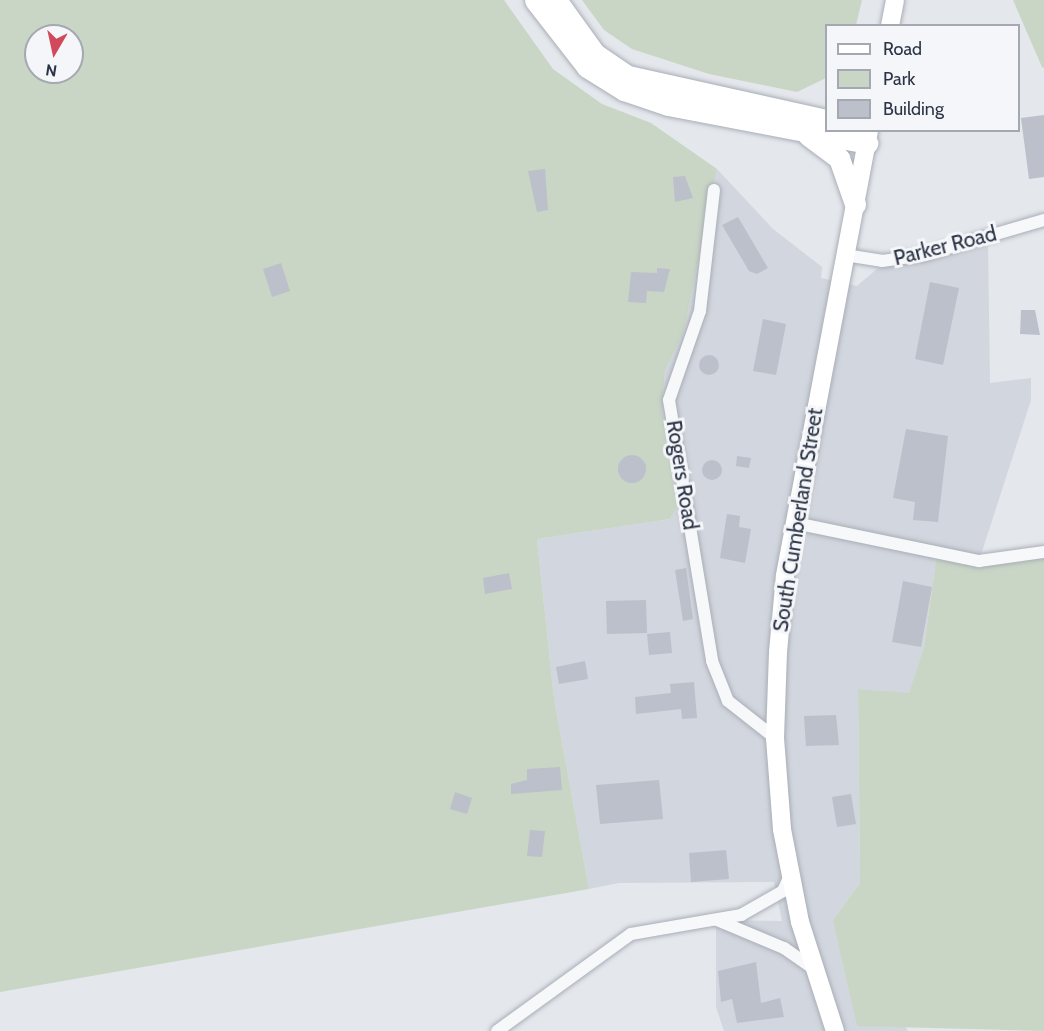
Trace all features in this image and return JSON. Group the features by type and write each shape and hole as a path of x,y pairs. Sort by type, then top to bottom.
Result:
{"highway":[{"path":"535,0 587,67 624,90 668,105 797,122 825,120"},
{"path":"556,0 596,54 628,76 825,128"},
{"path":"797,122 825,107"},
{"path":"797,122 838,158 855,204"},
{"path":"844,132 868,137"}],"main road":[{"path":"890,24 895,0"},
{"name":"South Cumberland Street","path":"835,1031 814,969 791,873 775,738 781,610 795,523 868,137"}],"street":[{"name":"Rogers Road","path":"714,190 700,311 669,400 712,661 728,700 775,738"},
{"name":"Parker Road","path":"845,255 882,261 924,255 1044,220"},
{"path":"795,523 979,561 1044,552"},
{"path":"497,1031 631,934 750,912 776,896 791,873"},
{"path":"716,920 784,948 814,969"}],"shaded area":[{"path":"717,169 773,229 822,267 821,278 857,286 878,268 988,243 990,383 1031,378 1031,400 979,561 937,553 924,647 909,694 858,689 860,883 833,920 908,1031 724,1031 716,1007 716,920 782,921 774,882 619,883 589,889 554,699 537,539 670,519 677,507 662,410 665,371 684,331"}],"green space":[{"path":"0,0 504,0 553,69 602,104 651,123 717,169 684,331 665,371 662,410 677,507 670,519 537,539 554,699 589,889 0,992"},
{"path":"582,0 862,0 856,24 825,24 825,78 797,92 709,74 632,49 604,30"},
{"path":"1013,0 1044,0 1044,68 1042,67"},
{"path":"1044,552 1044,1031 857,1026 833,920 860,883 858,689 909,693 924,647 937,553 979,561"}],"building":[{"path":"1044,115 1044,177 1029,179 1021,118"},
{"path":"545,169 548,210 537,212 528,171"},
{"path":"685,176 693,198 675,202 673,177"},
{"path":"738,217 768,268 757,274 749,271 722,225"},
{"path":"281,263 290,291 272,297 263,269"},
{"path":"657,268 670,269 664,292 647,291 646,303 628,302 631,272 657,273"},
{"path":"930,282 959,288 943,365 915,359"},
{"path":"1021,310 1035,310 1040,335 1020,334"},
{"path":"763,319 786,324 776,375 753,371"},
{"path":"705,355 713,355 719,361 719,369 713,375 705,375 699,369 699,361"},
{"path":"906,429 948,436 938,522 913,520 915,502 893,498"},
{"path":"632,455 642,459 646,469 642,479 632,483 622,479 618,469 622,459"},
{"path":"737,456 751,458 749,468 736,466"},
{"path":"712,460 719,463 722,470 719,477 712,480 705,477 702,470 705,463"},
{"path":"727,514 740,516 739,527 751,529 745,563 720,558"},
{"path":"686,568 693,619 683,621 675,570"},
{"path":"509,573 512,589 485,594 483,578"},
{"path":"903,581 932,587 921,647 892,642"},
{"path":"646,600 647,633 607,634 606,601"},
{"path":"670,632 672,653 649,655 647,634"},
{"path":"585,661 588,679 559,684 556,667"},
{"path":"694,682 697,718 682,719 681,709 636,714 635,697 671,693 670,684"},
{"path":"836,715 839,745 806,746 804,716"},
{"path":"560,767 562,790 511,794 511,784 527,780 527,769"},
{"path":"659,780 663,819 600,824 596,785"},
{"path":"455,792 472,798 467,814 450,809"},
{"path":"851,794 856,824 837,827 832,797"},
{"path":"530,830 545,831 542,857 527,856"},
{"path":"726,850 729,879 691,882 689,853"},
{"path":"756,962 761,1003 780,998 784,1017 737,1023 732,999 721,1002 718,971"}]}
